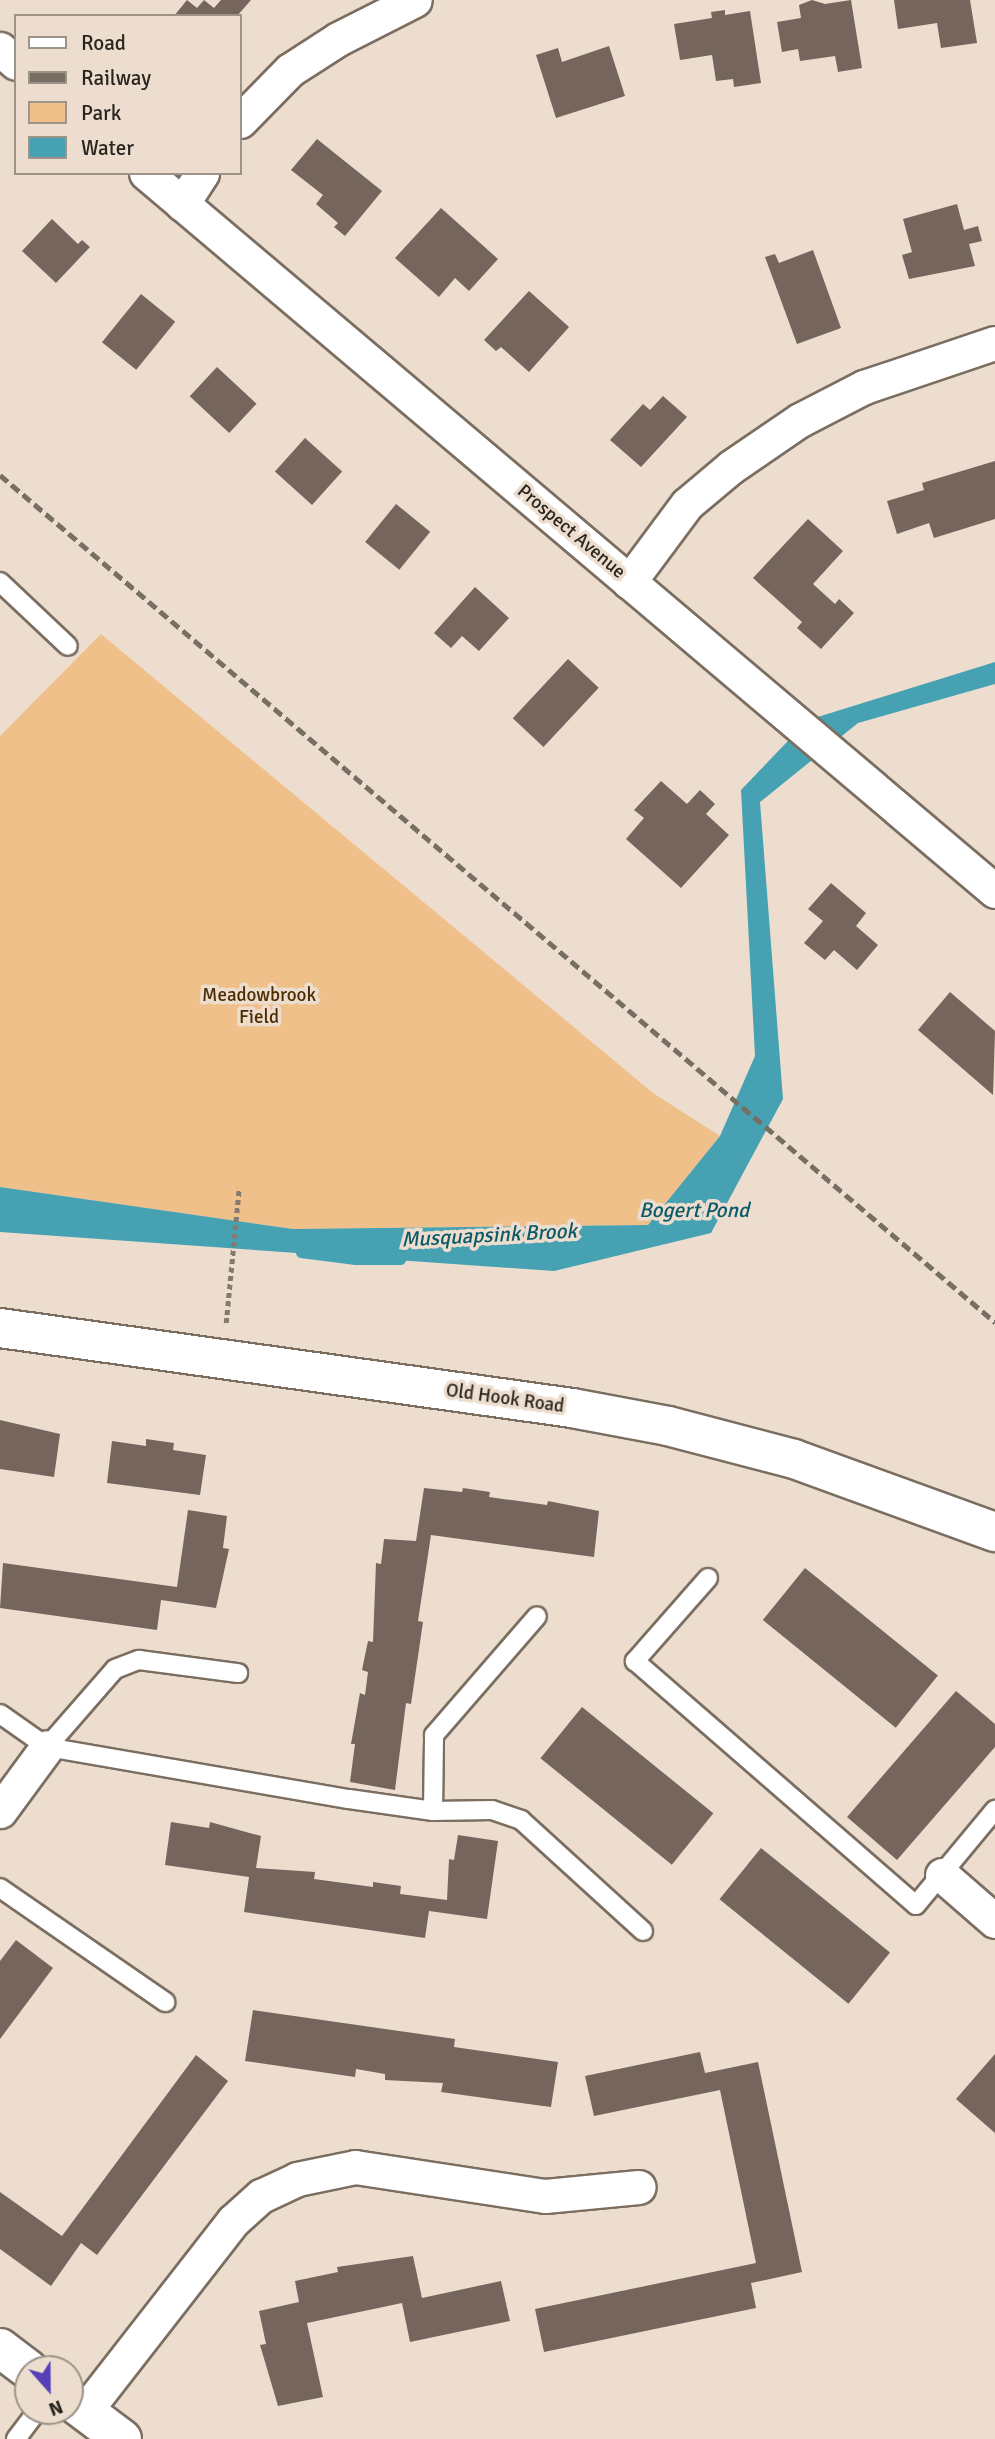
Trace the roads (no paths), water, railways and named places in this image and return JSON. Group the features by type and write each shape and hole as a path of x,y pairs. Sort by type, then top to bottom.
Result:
{"main road":[{"name":"Old Hook Road","path":"0,1328 572,1408 668,1426 794,1459 995,1532"},
{"path":"84,2411 122,2439"}],"street":[{"path":"242,119 290,70 338,38 415,0"},
{"path":"0,49 14,61"},
{"name":"Prospect Avenue","path":"148,175 995,891"},
{"path":"182,204 201,175"},
{"path":"629,582 687,504 731,467 800,420 864,387 995,343"},
{"path":"0,1811 47,1747"},
{"path":"942,1875 995,1921"},
{"path":"84,2398 233,2221 261,2196 297,2179 355,2167 545,2196 639,2187"}],"lane":[{"path":"0,582 68,646"},
{"path":"708,1578 635,1661 916,1905 995,1810"},
{"path":"433,1811 434,1735 537,1616"},
{"path":"47,1747 115,1669 139,1660 238,1673"},
{"path":"0,1714 47,1747 433,1811 492,1811 521,1820 643,1931"},
{"path":"0,1888 165,2002"}],"water":[{"name":"Bogert Pond","path":"995,662 995,684 858,723 760,802 783,1099 711,1233 554,1271 0,1232 0,1187 293,1229 648,1225 720,1136 755,1056 741,790 808,720"}],"waterway":[{"name":"Musquapsink Brook","path":"301,1253 356,1260 401,1260"}],"railway":[{"path":"0,475 995,1322"}],"park label":[{"name":"Meadowbrook Field","path":"259,1007"}]}
